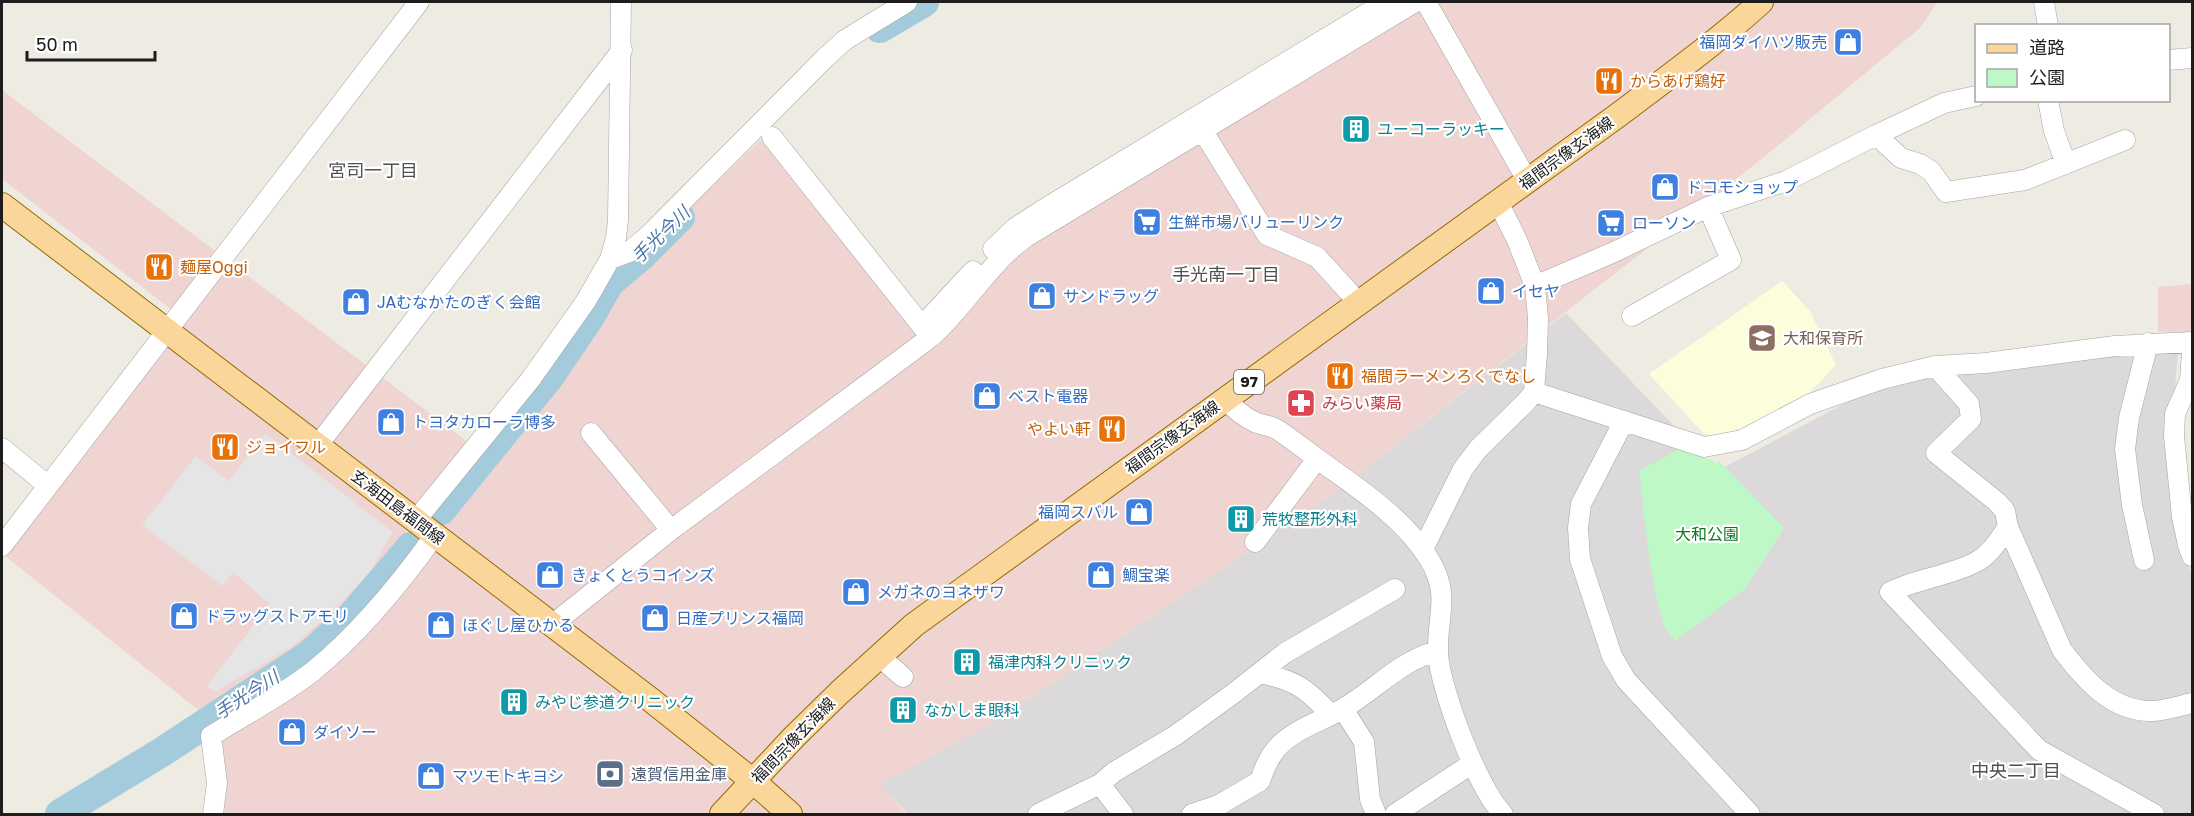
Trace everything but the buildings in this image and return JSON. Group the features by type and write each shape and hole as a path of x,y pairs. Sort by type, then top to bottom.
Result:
{"main road":[{"name":"福間宗像玄海線","path":"722,814 817,714 914,625 1682,67 1761,2"},
{"name":"玄海田島福間線","path":"2,205 552,625 753,781 790,814"}],"street":[{"path":"2,546 419,2"},
{"path":"416,520 556,345 586,301 610,259 618,220 621,2"},
{"path":"610,259 628,252 648,236 844,40 907,2"},
{"path":"552,625 926,332 942,328 1013,246 1088,191 1198,124 1386,2"},
{"path":"1198,124 1415,2"},
{"path":"1426,2 1527,180"},
{"path":"2044,2 2048,24"},
{"path":"318,446 622,50"},
{"path":"2170,60 2193,58"},
{"path":"1535,286 1614,252 1708,207 1786,181 1944,103 1975,96"},
{"path":"2048,102 2054,131 2066,164"},
{"path":"1198,124 1267,235 1317,257 1358,302"},
{"path":"1876,135 1901,158 1920,164 1931,171 1946,192 2025,180 2125,140"},
{"path":"772,137 926,332"},
{"path":"1423,549 1463,469 1478,449 1534,392 1538,318 1535,286 1517,240 1498,201"},
{"path":"1632,316 1731,260 1708,207"},
{"path":"1534,392 1704,447 1742,440 1810,404 1882,379 1935,366 1986,363 2088,348 2193,342"},
{"path":"2144,560 2132,505 2125,448 2129,418 2148,343"},
{"path":"2193,352 2190,380 2175,414 2174,436 2182,517 2188,545 2193,556"},
{"path":"1935,366 1969,404 1971,419 1936,453 2005,511 2008,526 2062,650 2097,689 2115,702 2151,711 2193,703"},
{"path":"1225,399 1242,416 1276,428 1379,504 1423,549 1439,579 1443,603 1438,651 1441,681 1473,763 1486,790 1503,814"},
{"path":"1624,421 1581,504 1578,528 1580,559 1611,656 1626,680 1750,814"},
{"path":"591,433 672,530"},
{"path":"2,448 47,485"},
{"path":"1255,542 1317,459"},
{"path":"2008,526 1996,544 1978,561 1890,592 2039,750 2154,814"},
{"path":"213,814 217,783 211,736 312,671 362,624 435,535"},
{"path":"1038,814 1100,784 1134,759 1176,735 1285,653 1395,589"},
{"path":"1192,814 1219,805 1260,781 1267,762 1278,747 1296,733 1336,712 1421,655 1438,651"},
{"path":"879,656 903,677"},
{"path":"1261,673 1287,680 1308,690 1336,712 1364,742 1370,799 1376,814"},
{"path":"1395,814 1473,763"},
{"path":"1100,784 1123,814"}],"shaded area":[{"path":"1420,2 1937,2 1921,27 1764,157 1330,496 1001,718 880,784 906,814 219,814 216,724 4,555 185,320 2,179 2,90 481,452 610,284 762,139 928,344 1017,249"},
{"name":"大和保育所","path":"1782,281 1810,311 1836,365 1805,398 1734,432 1718,436 1704,434 1649,374"},
{"path":"2192,284 2192,333 2158,332 2158,287"},
{"path":"1566,313 1717,471 1874,388 1947,373 2138,352 2178,350 2171,441 2183,543 2192,577 2192,814 908,814 879,784 1001,718 1330,496"},
{"path":"266,434 393,532 369,573 331,613 290,648 215,692 207,686 270,604 233,572 222,586 142,525 196,456 228,481"}],"green space":[{"name":"大和公園","path":"1679,449 1712,460 1716,464 1719,461 1784,528 1745,589 1675,641 1664,627 1656,596 1639,471"}],"waterway":[{"name":"手光今川","path":"880,28 924,2"},
{"name":"手光今川","path":"441,510 549,377 591,315 609,283 642,255 680,217"},
{"name":"手光今川","path":"60,814 162,752 308,656 351,617 411,547"}],"place":[{"name":"福岡ダイハツ販売","path":"1848,42"},
{"name":"からあげ鶏好","path":"1609,81"},
{"name":"ユーコーラッキー","path":"1356,129"},
{"name":"ドコモショップ","path":"1665,187"},
{"name":"生鮮市場バリューリンク","path":"1147,222"},
{"name":"ローソン","path":"1611,223"},
{"name":"麺屋Oggi","path":"159,267"},
{"name":"イセヤ","path":"1491,291"},
{"name":"サンドラッグ","path":"1042,296"},
{"name":"JAむなかたのぎく会館","path":"356,302"},
{"name":"大和保育所","path":"1762,338"},
{"name":"福間ラーメンろくでなし","path":"1340,376"},
{"name":"ベスト電器","path":"987,396"},
{"name":"みらい薬局","path":"1301,403"},
{"name":"トヨタカローラ博多","path":"391,422"},
{"name":"やよい軒","path":"1112,429"},
{"name":"ジョイフル","path":"225,447"},
{"name":"福岡スバル","path":"1139,512"},
{"name":"荒牧整形外科","path":"1241,519"},
{"name":"きょくとうコインズ","path":"550,575"},
{"name":"鯛宝楽","path":"1101,575"},
{"name":"メガネのヨネザワ","path":"856,592"},
{"name":"ドラッグストアモリ","path":"184,616"},
{"name":"日産プリンス福岡","path":"655,618"},
{"name":"ほぐし屋ひかる","path":"441,625"},
{"name":"福津内科クリニック","path":"967,662"},
{"name":"みやじ参道クリニック","path":"514,702"},
{"name":"なかしま眼科","path":"903,710"},
{"name":"ダイソー","path":"292,732"},
{"name":"遠賀信用金庫","path":"610,774"},
{"name":"マツモトキヨシ","path":"431,776"}],"district":[{"name":"宮司一丁目","path":"373,171"},
{"name":"手光南一丁目","path":"1226,275"},
{"name":"中央二丁目","path":"2016,771"}]}
